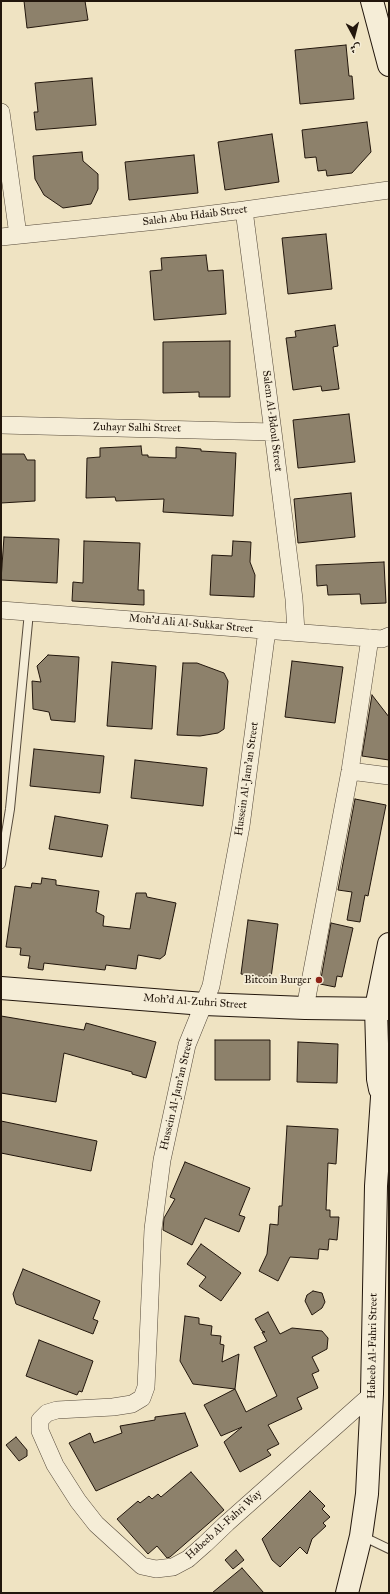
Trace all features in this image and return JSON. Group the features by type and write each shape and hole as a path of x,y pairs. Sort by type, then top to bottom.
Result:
{"street":[{"path":"373,2 389,65"},
{"path":"1,112 18,235"},
{"name":"Saleh Abu Hdaib Street","path":"1,237 157,221 389,190"},
{"name":"Salem Al-Bdoul Street","path":"244,210 294,599 296,632"},
{"name":"Zuhayr Salhi Street","path":"1,425 273,432"},
{"name":"Moh'd Ali Al-Sukkar Street","path":"1,610 296,632 382,640"},
{"name":"Hussein Al-Jam'an Street","path":"40,1432 40,1420 47,1413 57,1410 132,1404 142,1398 146,1387 153,1229 162,1160 187,1045 211,986 241,826 267,630"},
{"path":"305,1008 350,771 382,640"},
{"path":"350,771 389,776"},
{"name":"Habeeb Al-Fahri Street","path":"347,1593 361,1536 367,1494 382,1186 382,1097 378,1079 389,944"},
{"name":"Moh'd Al-Zuhri Street","path":"1,988 204,1004 383,1009"},
{"name":"Habeeb Al-Fahri Street","path":"382,1097 388,1080 389,1069"},
{"name":"Habeeb Al-Fahri Way","path":"40,1432 55,1465 78,1501 96,1524 142,1566 156,1569 173,1567 188,1559 372,1394"}],"lane":[{"path":"1,864 10,809 29,612"},
{"path":"361,1536 389,1549"}],"building":[{"path":"24,1 85,1 88,20 27,28"},
{"path":"346,45 349,76 352,76 354,99 300,104 295,50"},
{"path":"92,78 96,125 36,130 34,112 38,112 35,83"},
{"path":"367,122 371,152 352,173 327,176 326,170 318,171 316,157 305,158 302,130"},
{"path":"272,134 279,182 225,190 218,142"},
{"path":"82,152 83,161 98,174 98,189 91,204 63,208 44,195 35,179 33,156"},
{"path":"194,155 198,193 129,200 125,162"},
{"path":"326,234 332,289 288,294 282,238"},
{"path":"206,255 208,271 223,270 226,314 154,320 150,271 162,270 161,258"},
{"path":"335,325 338,346 333,347 339,389 322,391 321,386 293,390 286,338 296,337 295,331"},
{"path":"230,341 230,397 199,397 199,392 163,393 163,342"},
{"path":"349,414 355,462 298,468 293,420"},
{"path":"141,446 142,455 148,455 148,457 176,458 176,447 201,449 201,451 236,453 233,516 163,512 164,499 116,501 115,497 86,498 87,458 100,457 100,448"},
{"path":"1,454 24,454 27,460 35,460 35,501 1,503"},
{"path":"351,493 355,537 298,543 294,499"},
{"path":"4,537 59,539 57,583 1,580"},
{"path":"84,541 140,543 138,590 144,590 144,605 72,601 73,582 83,583"},
{"path":"233,541 251,542 250,562 255,575 254,597 210,595 212,555 232,556"},
{"path":"384,562 386,603 361,604 360,594 328,595 327,585 317,586 316,565"},
{"path":"48,655 79,657 75,722 51,720 49,712 33,709 32,681 41,682 37,666"},
{"path":"292,661 343,667 335,723 285,717"},
{"path":"112,662 156,666 152,729 107,726"},
{"path":"183,663 197,663 224,673 228,681 224,729 218,733 200,736 177,735"},
{"path":"372,695 389,717 389,760 362,756"},
{"path":"34,749 104,756 100,793 30,786"},
{"path":"135,760 207,768 203,806 131,798"},
{"path":"355,799 386,805 368,896 365,895 360,922 347,920 352,892 338,890"},
{"path":"55,816 108,825 102,857 49,849"},
{"path":"42,878 56,880 56,885 99,891 96,912 104,916 103,926 130,929 136,893 146,893 147,897 176,903 165,955 160,959 138,955 136,969 106,965 105,970 44,963 43,970 28,968 30,956 20,955 21,948 6,947 15,886 31,888 32,883 41,884"},
{"path":"248,920 278,924 271,978 241,974"},
{"path":"331,923 353,928 342,977 337,976 335,987 320,984"},
{"path":"1,1016 84,1030 86,1023 156,1042 146,1078 132,1074 132,1072 64,1053 56,1102 1,1093"},
{"path":"215,1040 270,1040 270,1080 215,1080"},
{"path":"298,1042 338,1044 337,1083 297,1082"},
{"path":"1,1121 97,1141 91,1171 1,1153"},
{"path":"287,1126 338,1129 336,1164 328,1163 326,1210 330,1210 330,1217 339,1217 337,1240 329,1239 328,1250 319,1249 318,1259 290,1257 278,1281 259,1271 267,1254 270,1224 278,1225 279,1206 282,1206"},
{"path":"185,1162 250,1188 239,1215 245,1217 239,1232 205,1218 192,1245 163,1230 164,1218 175,1199 170,1197"},
{"path":"201,1244 241,1273 221,1301 199,1286 206,1277 187,1264"},
{"path":"23,1269 100,1301 93,1319 98,1321 93,1334 16,1304 13,1294"},
{"path":"313,1291 322,1293 325,1302 322,1308 312,1315 305,1301 307,1295"},
{"path":"268,1312 280,1334 292,1328 322,1331 328,1338 327,1349 312,1357 319,1371 312,1374 318,1388 297,1398 302,1409 268,1425 279,1444 267,1450 271,1455 240,1472 224,1442 242,1427 221,1436 204,1405 235,1389 246,1412 277,1396 254,1347 267,1341 262,1332 265,1332 262,1331 255,1319"},
{"path":"185,1316 199,1318 199,1324 212,1326 211,1335 221,1336 220,1344 224,1345 222,1362 239,1354 235,1389 193,1384 180,1361"},
{"path":"39,1340 93,1361 82,1392 79,1391 77,1395 26,1376"},
{"path":"185,1413 198,1446 96,1491 69,1443 90,1433 94,1443 122,1433 120,1426 155,1420 155,1417"},
{"path":"16,1437 27,1450 27,1456 19,1461 6,1445"},
{"path":"191,1472 224,1510 170,1557 167,1558 157,1546 148,1554 117,1519 138,1501 140,1503 149,1496 152,1499 158,1494 161,1497"},
{"path":"310,1491 325,1506 322,1509 330,1517 323,1523 326,1526 312,1539 307,1554 300,1547 280,1567 272,1560 262,1539"},
{"path":"236,1550 244,1560 233,1569 225,1560"},
{"path":"242,1568 264,1593 212,1593"}],"place":[{"name":"Bitcoin Burger","path":"319,980"}]}
